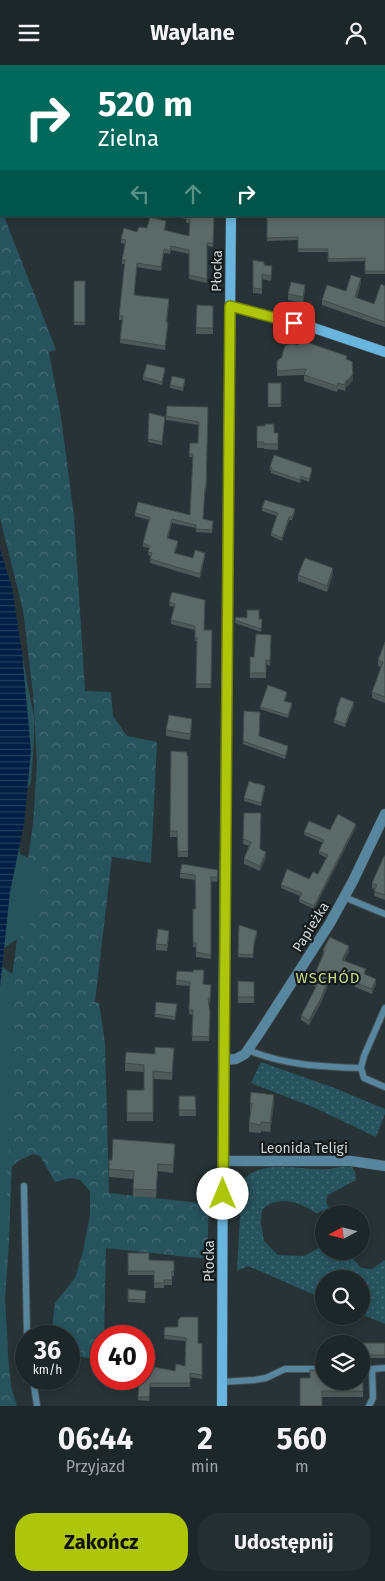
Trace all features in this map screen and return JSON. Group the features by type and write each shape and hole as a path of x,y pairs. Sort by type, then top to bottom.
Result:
{"street":[{"name":"Płocka","path":"222,1406 231,217"},
{"path":"230,306 314,328 385,352"},
{"name":"Papieżka","path":"248,1050 330,923 385,814"},
{"path":"224,1060 240,1057 248,1050"},
{"name":"Leonida Teligi","path":"223,1161 351,1161 385,1167"}],"lane":[{"path":"344,897 385,914"},
{"path":"385,1008 364,1056 361,1069 364,1078 385,1087"},
{"path":"248,1050 289,1063 361,1069"},
{"path":"24,1186 27,1325"},
{"path":"222,1382 266,1378 285,1369 315,1369"},
{"path":"369,1406 373,1398 372,1369 385,1369"},
{"path":"35,1390 37,1406"}],"green space":[{"path":"0,217 4,217 56,350 49,352 61,417 74,516 85,691 111,692 113,716 127,736 157,742 151,863 112,857 95,1002 99,1003 105,1043 109,1193 209,1204 207,1259 106,1248 104,1325 90,1325 90,1359 80,1356 80,1325 52,1325 55,1303 75,1278 83,1251 90,1215 90,1191 80,1180 70,1178 55,1182 40,1156 33,1154 18,1161 12,1167 4,1317 11,1386 17,1406 0,1406 0,1063 33,823 37,763 33,694 23,610 0,518"},
{"path":"0,553 34,717 31,783 19,800 20,854 42,864 40,894 32,921 20,937 0,951"},
{"path":"0,965 15,976 12,1009 9,1148 6,1172 8,1222 4,1282 8,1348 0,1377"},
{"path":"261,1062 337,1089 385,1109 385,1114 376,1137 313,1107 251,1083"},
{"path":"352,1167 356,1180 328,1195 326,1202 328,1205 315,1205 315,1212 289,1201 275,1202 268,1205 262,1210 261,1224 264,1241 278,1255 304,1256 315,1250 315,1260 354,1260 361,1268 372,1269 385,1260 385,1324 370,1318 370,1270 315,1270 315,1295 248,1266 237,1271 242,1181 250,1174 271,1168"}],"water":[{"path":"0,549 12,588 22,653 31,751 24,824 10,892 0,987"}],"building":[{"path":"150,217 166,221 164,230 189,236 190,219 186,219 186,217 214,217 213,243 207,243 207,279 189,275 189,250 171,246 170,251 164,249 161,267 137,263 134,295 169,299 165,346 120,339 123,316 119,316 125,260 122,260 126,240 121,239 124,228 137,232 139,227 147,228"},
{"path":"267,217 385,217 385,271 365,271 365,258 328,259 328,249 298,249 298,237 267,238"},
{"path":"253,260 272,266 271,276 262,274 262,289 253,288"},
{"path":"351,275 361,278 355,297 374,304 381,284 385,286 385,322 322,300 327,285 346,291"},
{"path":"74,281 85,281 85,322 74,322"},
{"path":"291,282 305,285 303,297 288,294"},
{"path":"197,305 213,306 213,328 196,328"},
{"path":"303,341 347,356 346,359 353,362 353,374 346,381 345,385 338,383 337,386 304,375 306,369 277,371 277,361 282,357 285,346 290,344 298,345"},
{"path":"147,364 165,368 162,382 143,377"},
{"path":"172,376 185,379 183,388 170,385"},
{"path":"268,383 281,383 281,404 268,404"},
{"path":"167,406 208,407 206,488 203,519 213,521 212,530 196,529 196,525 172,519 167,538 178,541 174,553 193,558 195,550 205,553 200,574 150,559 152,553 148,552 150,546 143,543 150,517 135,513 138,502 190,515 193,454 189,454 190,443 198,443 199,422 166,416"},
{"path":"149,413 165,417 162,442 148,439"},
{"path":"265,424 274,424 274,433 278,433 278,444 257,442 257,426 265,426"},
{"path":"274,455 312,468 309,479 301,476 300,480 271,470 272,468 270,467"},
{"path":"265,500 295,509 292,517 289,517 282,538 271,533 278,513 262,508"},
{"path":"305,558 333,568 327,586 298,575"},
{"path":"172,592 205,600 204,630 212,630 211,684 196,684 197,638 195,638 195,626 171,620 175,604 169,602"},
{"path":"247,610 259,610 259,619 262,619 261,629 235,620 236,617 247,618"},
{"path":"256,634 271,635 270,661 266,660 266,673 250,673 250,657 254,657"},
{"path":"385,642 385,697 372,692 383,662 378,660"},
{"path":"268,685 287,692 284,701 292,703 288,715 260,707"},
{"path":"341,697 354,702 345,724 334,720"},
{"path":"244,711 260,712 259,736 288,746 285,756 243,741"},
{"path":"169,715 192,719 190,734 166,730"},
{"path":"171,751 187,752 188,756 188,851 178,852 177,831 170,831"},
{"path":"249,781 265,786 261,803 244,798"},
{"path":"244,813 261,813 260,849 266,852 260,866 244,859 251,842 243,839"},
{"path":"338,814 356,824 314,906 299,899 302,893 281,885 287,869 309,879 313,872 318,874 328,855 319,851 324,840 304,832 309,821 330,830"},
{"path":"384,856 385,895 374,891 377,885 372,883"},
{"path":"182,864 218,870 217,877 211,877 211,955 196,952 196,943 193,942 193,909 196,909 195,875 180,873"},
{"path":"239,925 257,931 253,955 238,954"},
{"path":"158,929 169,931 167,945 156,944"},
{"path":"330,937 349,946 342,960 366,969 364,974 376,979 372,989 355,983 356,980 332,970 321,998 309,1020 301,1016 318,983 312,980"},
{"path":"193,970 204,970 203,984 211,985 210,999 208,998 210,1012 209,1037 192,1036 193,1010 189,1010 190,982 176,980 177,971 193,972"},
{"path":"238,981 254,982 254,997 238,997"},
{"path":"156,1002 177,1004 175,1017 155,1014"},
{"path":"155,1047 174,1048 172,1073 153,1071 153,1113 127,1113 127,1090 144,1090 144,1065 125,1063 126,1052 155,1054"},
{"path":"251,1092 274,1095 270,1123 261,1122 261,1125 249,1123 252,1103 250,1103"},
{"path":"179,1096 195,1096 196,1110 179,1110"},
{"path":"113,1139 175,1144 173,1165 158,1164 156,1190 133,1189 134,1171 109,1169 109,1160 112,1160"},
{"path":"128,1253 149,1253 149,1260 174,1261 172,1280 164,1280 164,1283 154,1283 154,1271 128,1271"},
{"path":"128,1289 146,1291 145,1300 128,1299"},
{"path":"181,1317 198,1317 198,1343 202,1344 202,1375 190,1373 190,1383 155,1383 155,1367 175,1371 176,1364 185,1366 186,1338 164,1335 165,1327 178,1327 178,1320"},
{"path":"370,1343 385,1343 385,1355 370,1355"},
{"path":"310,1370 315,1370 315,1390 363,1391 322,1391 322,1406 300,1406 300,1378 310,1378"},
{"path":"138,1390 150,1390 149,1397 138,1397"}],"district":[{"name":"WSCHÓD","path":"328,978"}],"route":[{"path":"223,1194 230,306 294,323"}]}
